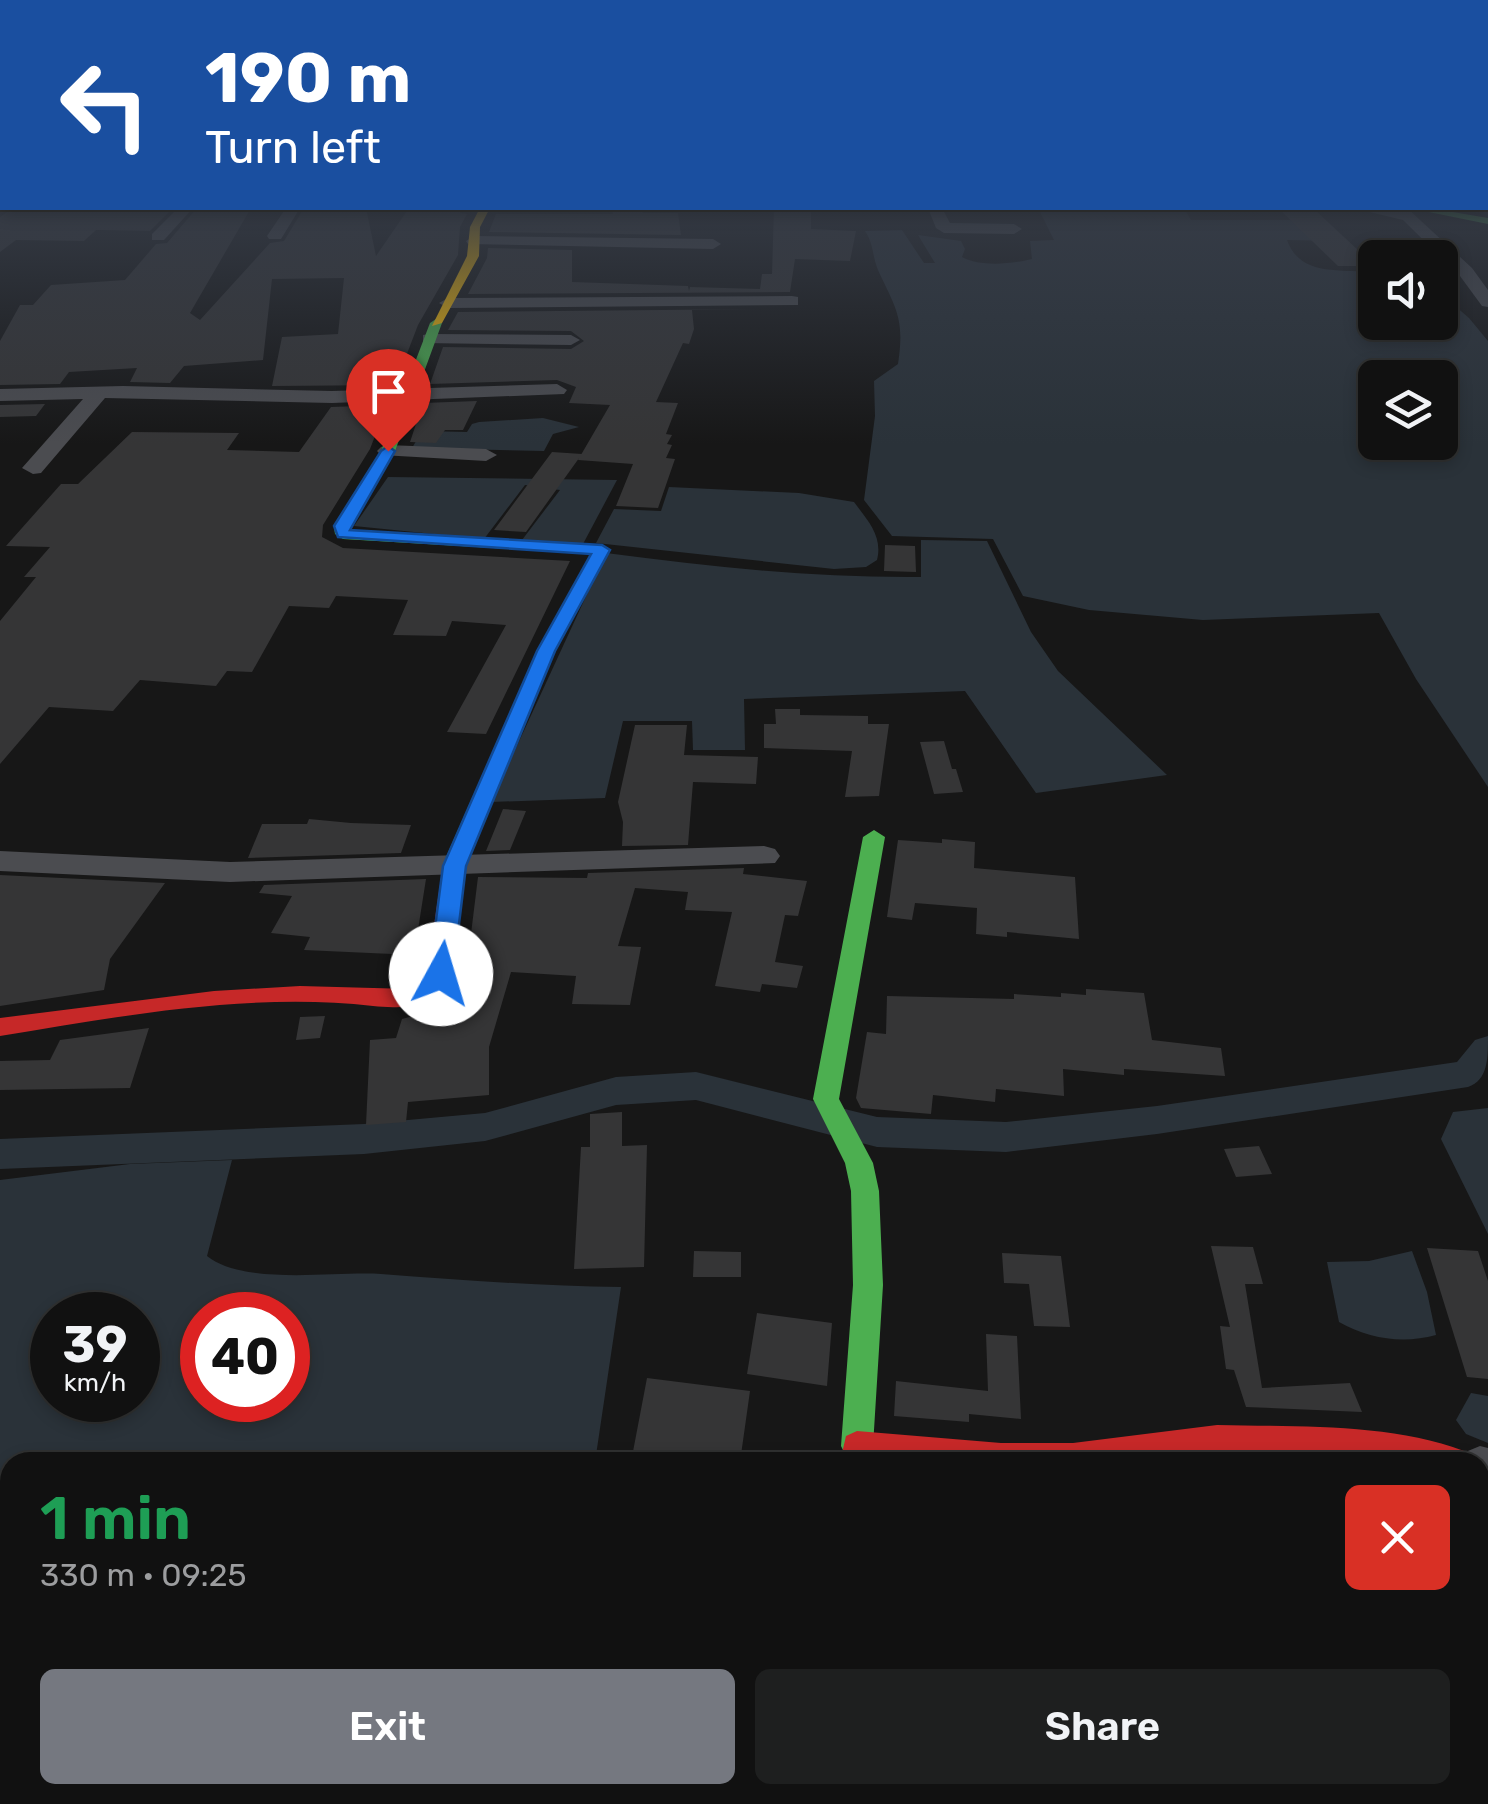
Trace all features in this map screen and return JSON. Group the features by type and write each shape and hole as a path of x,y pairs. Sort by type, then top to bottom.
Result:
{"main road":[{"path":"0,1027 96,1011 196,1002 344,995 402,998 429,993 441,974 454,866 546,651 602,550 343,534 342,526 388,451 430,339 463,275"},
{"path":"856,1452 868,1285 864,1191 860,1163 826,1099 874,837"},
{"path":"1121,1452 1217,1440 1281,1441 1398,1452"}],"street":[{"path":"1468,275 1488,302"},
{"path":"448,303 792,300"},
{"path":"430,339 571,340"},
{"path":"0,395 557,390"},
{"path":"34,468 98,394"},
{"path":"388,451 486,456"},
{"path":"0,861 230,872 764,856"}],"shaded area":[{"path":"880,275 1358,275 1358,340 1458,340 1458,309 1488,341 1488,787 1416,679 1379,613 1203,620 1089,610 1023,596 993,539 892,536 864,500 875,416 874,381 898,364 899,324"},
{"path":"543,418 579,427 553,434 544,451 412,448 422,431 467,432 479,422"},
{"path":"388,477 617,480 583,544 522,540 560,490 525,485 484,539 354,526"},
{"path":"669,487 799,493 854,502 876,536 877,560 866,567 834,569 596,543 614,509 661,511"},
{"path":"921,540 987,541 1031,632 1058,671 1167,775 1036,793 965,691 744,699 745,750 693,750 692,721 623,721 605,798 491,802 606,553 763,571 921,577"},
{"path":"1488,1108 1488,1234 1441,1139 1453,1112"},
{"path":"232,1160 207,1256 223,1265 266,1274 381,1274 621,1287 596,1452 0,1452 0,1180 130,1164"},
{"path":"1412,1251 1427,1292 1436,1335 1386,1338 1339,1322 1327,1262 1369,1261"},
{"path":"1471,1393 1488,1396 1488,1443 1466,1434 1456,1420"}],"building":[{"path":"129,275 212,275 190,313 200,320 241,275 446,275 418,325 395,385 272,386 282,337 338,334 344,278 272,279 263,360 184,366 170,383 130,382 137,368 69,372 60,384 0,385 0,341 20,305 33,305 51,285 125,280"},
{"path":"478,275 572,275 572,282 688,286 689,291 690,287 760,289 762,275 793,275 790,292 468,294"},
{"path":"762,309 692,310 694,329 689,344 683,343 656,402 678,403 666,434 672,435 667,444 672,445 666,458 675,459 658,508 616,506 633,464 578,460 610,405 569,403 576,387 557,380 430,384 443,347 571,349 584,341 571,331 448,330 458,312"},
{"path":"477,401 463,430 445,430 436,443 410,442 423,403"},
{"path":"45,404 36,416 0,417 0,405"},
{"path":"387,405 370,449 323,525 322,537 343,548 570,561 486,734 447,732 506,625 452,621 446,636 393,635 408,600 336,596 329,608 289,606 252,672 227,671 216,686 140,680 113,711 49,707 0,764 0,621 36,577 24,577 50,547 6,546 61,484 78,484 132,432 239,433 227,450 299,452 331,407"},
{"path":"552,452 582,454 526,532 494,530"},
{"path":"885,545 915,546 916,572 884,571"},
{"path":"775,709 800,709 800,715 868,716 868,724 889,724 879,796 845,797 852,751 764,748 764,724 776,724"},
{"path":"635,725 687,725 684,755 758,757 756,784 693,782 688,845 622,846 623,822 618,802"},
{"path":"944,741 963,792 934,794 920,742"},
{"path":"503,809 526,811 510,850 486,851"},
{"path":"309,819 411,825 401,853 248,858 262,824 307,824"},
{"path":"942,839 975,842 974,868 1075,877 1079,939 1007,932 1007,937 976,934 977,908 915,903 912,920 887,917 898,840 942,843"},
{"path":"744,868 743,874 807,881 798,916 785,915 775,962 803,966 797,988 762,984 760,992 715,986 732,912 685,910 688,892 635,888 618,946 641,947 630,1005 572,1004 576,976 511,972 489,1047 489,1095 408,1102 406,1122 366,1125 370,1040 396,1038 402,1019 447,1007 462,989 480,988 480,958 468,958 478,877 587,878 588,873"},
{"path":"0,875 165,883 110,959 104,990 0,1006"},
{"path":"426,879 414,955 304,950 310,937 271,933 292,896 259,893 264,885"},
{"path":"1086,989 1144,993 1152,1040 1221,1048 1225,1076 1124,1069 1124,1075 1063,1069 1064,1096 996,1089 995,1102 933,1095 931,1114 861,1108 856,1098 867,1032 886,1034 887,996 1014,999 1014,994 1086,995"},
{"path":"325,1016 320,1038 296,1040 300,1017"},
{"path":"149,1028 130,1088 0,1090 0,1061 50,1060 60,1040"},
{"path":"622,1112 622,1146 647,1145 644,1267 574,1269 581,1147 590,1147 590,1114"},
{"path":"1259,1146 1272,1174 1236,1177 1224,1149"},
{"path":"1211,1246 1253,1247 1263,1284 1245,1284 1262,1388 1350,1383 1362,1412 1246,1407 1234,1370 1226,1369 1220,1326 1230,1327"},
{"path":"1427,1248 1478,1251 1488,1281 1488,1379 1467,1377"},
{"path":"694,1251 741,1252 741,1277 693,1277"},
{"path":"1002,1253 1061,1256 1070,1327 1034,1326 1029,1284 1004,1283"},
{"path":"757,1313 832,1323 827,1386 747,1374"},
{"path":"986,1334 1017,1336 1021,1419 969,1414 969,1422 894,1416 896,1381 988,1391"},
{"path":"647,1378 750,1391 741,1452 633,1452"}],"waterway":[{"path":"0,1154 364,1139 485,1127 616,1091 696,1086 877,1132 1006,1137 1157,1120 1468,1074 1488,1049"}],"traffic: fast":[{"path":"436,323 388,451 342,527 343,534 602,550 546,651 454,864"},
{"path":"857,1446 868,1285 865,1191 859,1163 826,1099 874,837"}],"traffic: slow":[{"path":"436,323 462,275"}],"traffic: jam":[{"path":"0,1027 214,999 416,996 437,983 454,864"},
{"path":"1121,1452 1217,1440 1297,1442 1402,1452"},
{"path":"857,1452 857,1446 929,1452"}],"route":[{"path":"388,451 342,526 343,534 602,550 546,651 454,866 441,974"}]}
